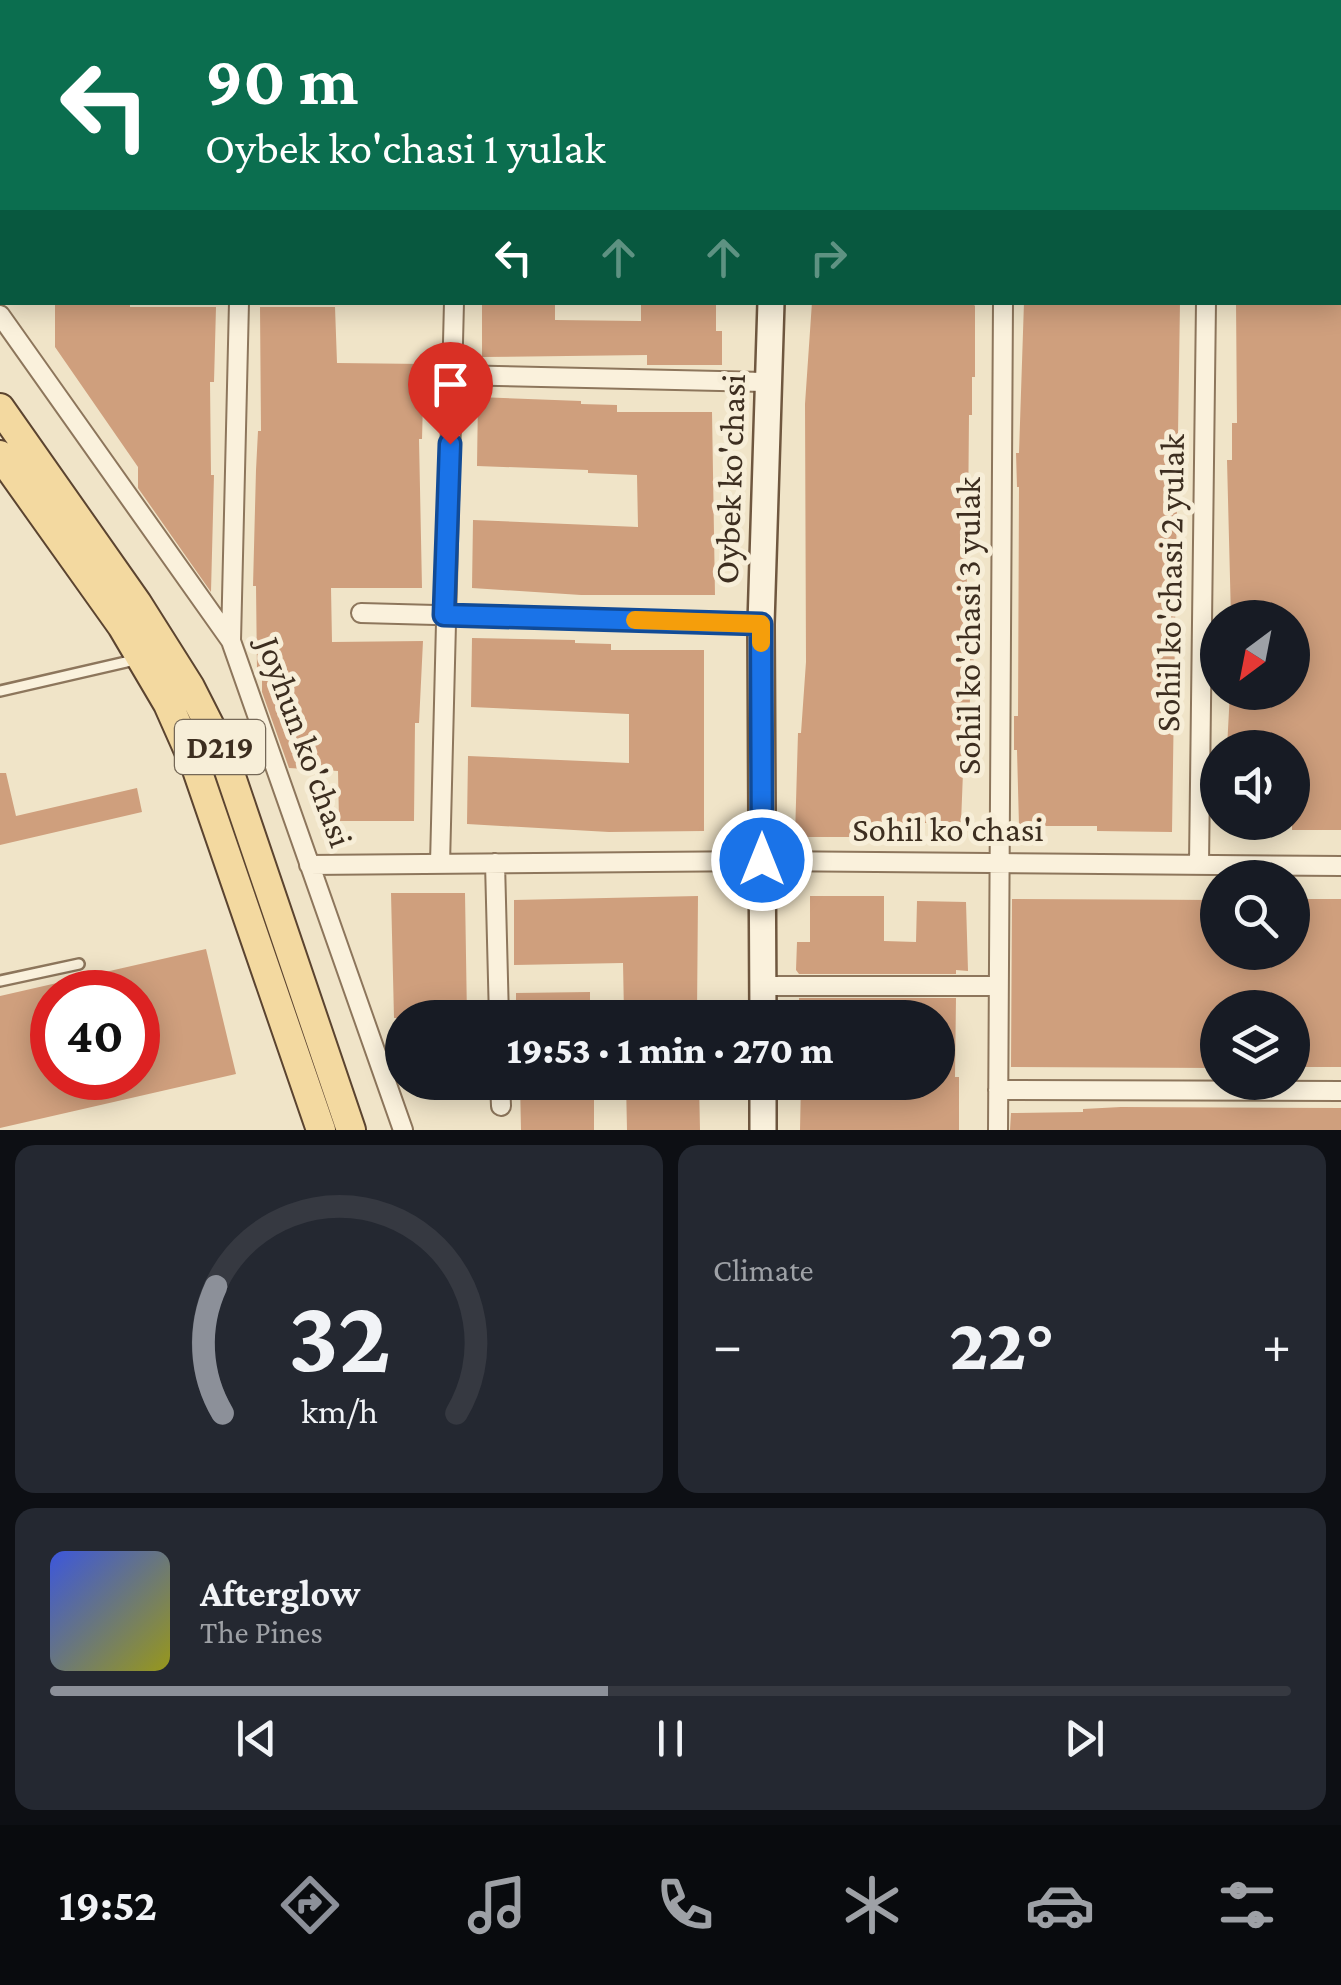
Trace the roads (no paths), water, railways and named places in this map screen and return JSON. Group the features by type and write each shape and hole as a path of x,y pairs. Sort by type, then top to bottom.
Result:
{"main road":[{"name":"D219","path":"0,408 138,603 190,687 222,750 351,1130"},
{"name":"D219","path":"0,455 122,626 168,704 196,767 321,1130"}],"street":[{"path":"231,641 240,305"},
{"path":"440,864 454,305"},
{"name":"Oybek ko'chasi","path":"763,1000 761,624 771,305"},
{"name":"Sohil ko'chasi 3 yulak","path":"998,1130 1003,305"},
{"name":"Sohil ko'chasi 2 yulak","path":"1199,864 1206,305"},
{"name":"Joyhun ko'chasi","path":"0,314 231,641 403,1130"},
{"path":"452,375 768,382"},
{"path":"361,613 761,624"},
{"name":"Sohil ko'chasi","path":"308,865 762,860 1341,866"},
{"path":"495,863 499,1000"},
{"path":"763,986 998,986"},
{"path":"998,1090 1341,1091"},
{"path":"501,1100 501,1106"},
{"path":"763,1100 763,1130"}],"lane":[{"path":"0,691 141,658"},
{"path":"0,982 78,964"}]}
